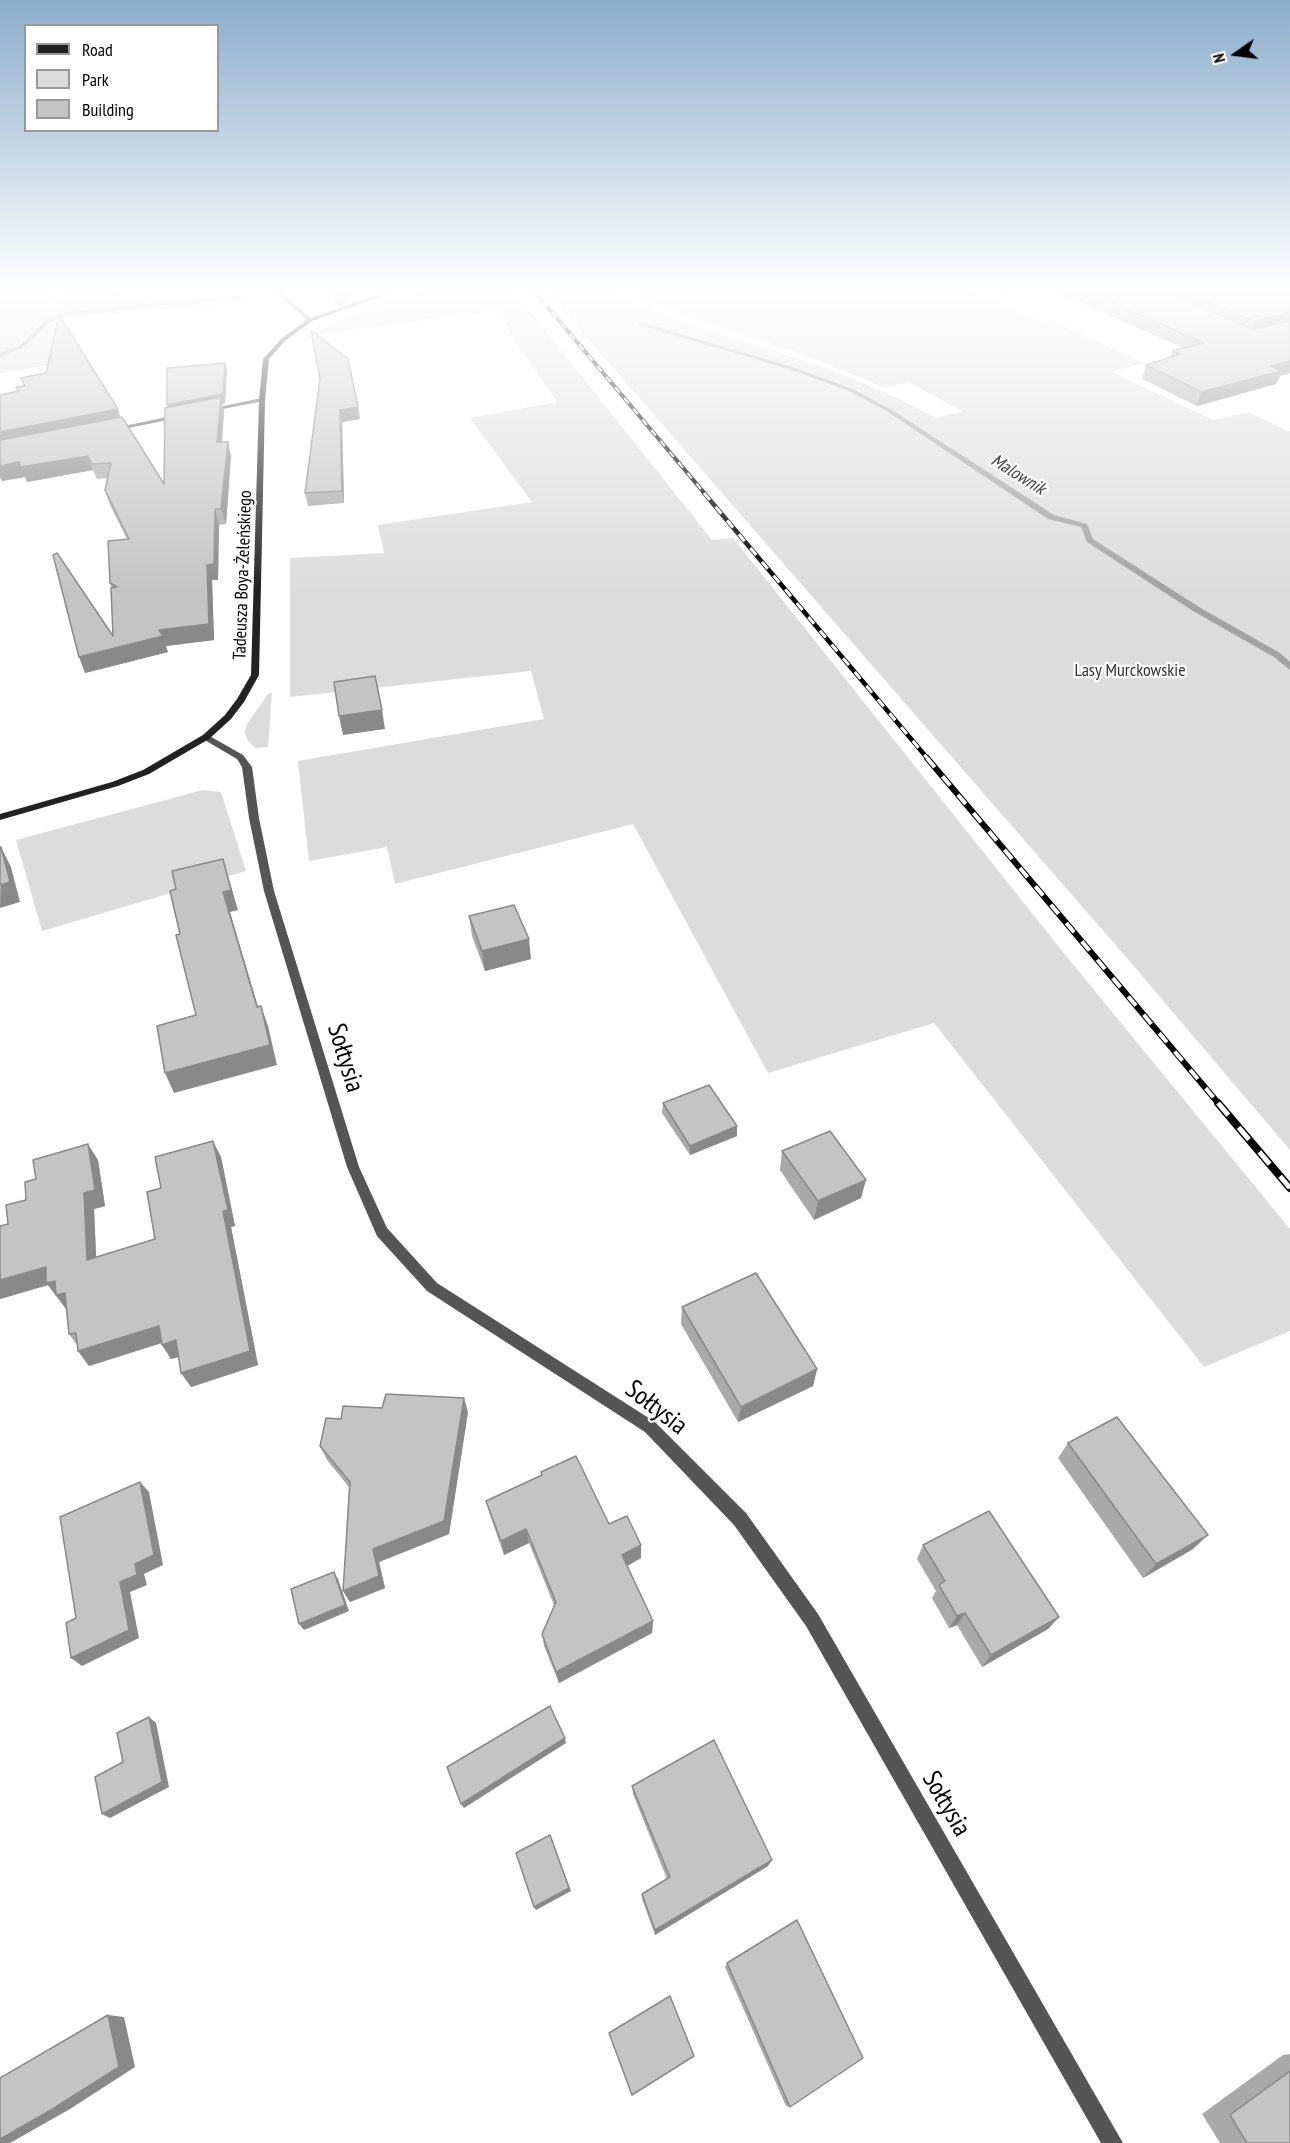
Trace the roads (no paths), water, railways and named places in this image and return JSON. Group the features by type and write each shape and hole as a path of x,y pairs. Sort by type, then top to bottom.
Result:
{"street":[{"name":"Tadeusza Boya-Żeleńskiego","path":"0,817 115,784 171,759 206,737 228,717 241,700 255,675 263,391"},
{"path":"199,412 262,400"},
{"path":"106,431 188,414"},
{"name":"Sołtysia","path":"206,737 240,757 247,767 254,818 269,891 353,1167 382,1232 432,1287 650,1427 740,1519 812,1620 1113,2143"}],"waterway":[{"name":"Malownik","path":"853,391 890,411 1051,517 1084,526 1090,540 1196,609 1277,655 1290,667"}],"railway":[{"path":"618,391 706,495"},
{"path":"704,493 928,759"},
{"path":"927,758 1219,1104"},
{"path":"1218,1103 1290,1188"}],"park label":[{"name":"Lasy Murckowskie","path":"1130,671"}]}
